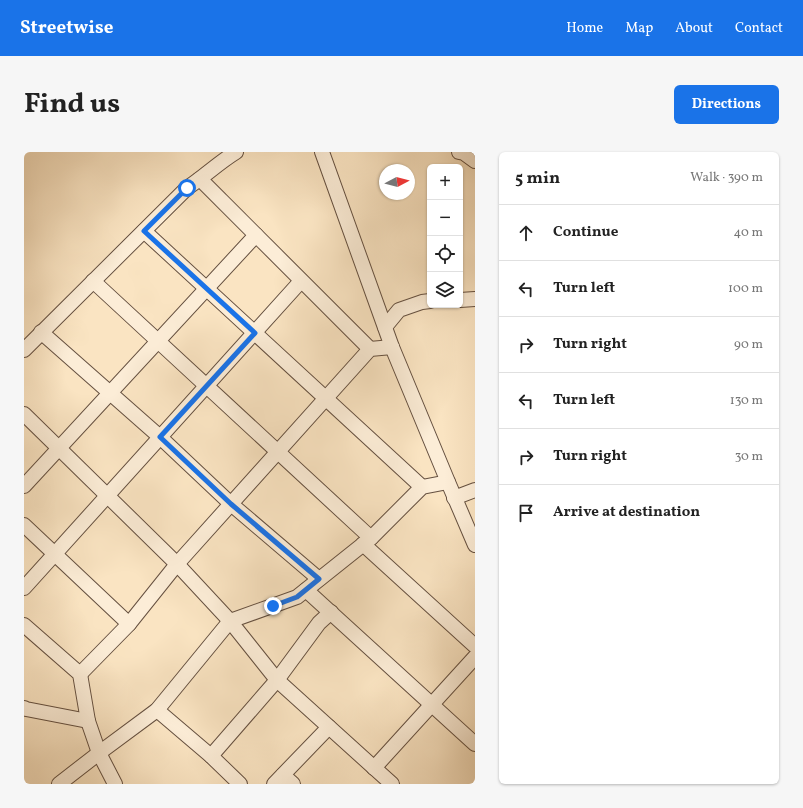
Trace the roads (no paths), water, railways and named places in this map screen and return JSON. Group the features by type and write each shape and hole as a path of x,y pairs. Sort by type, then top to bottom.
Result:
{"street":[{"path":"24,350 187,188 236,152"},
{"path":"322,152 384,327 454,498 475,545"},
{"path":"459,152 475,161"},
{"path":"200,179 370,349"},
{"path":"144,231 422,487"},
{"path":"24,486 256,235"},
{"path":"93,281 278,452 475,646"},
{"path":"24,588 302,281"},
{"path":"463,300 475,299"},
{"path":"384,327 399,310 427,301"},
{"path":"42,332 160,437 231,504 319,579"},
{"path":"80,674 129,624 177,564 370,349 392,347"},
{"path":"24,414 177,564 230,621 277,680 392,784"},
{"path":"60,784 99,752 157,710 230,621 297,597 367,541 422,487 448,482"},
{"path":"454,498 475,490"},
{"path":"24,525 129,624"},
{"path":"306,590 475,744"},
{"path":"211,756 277,680 319,623 331,612"},
{"path":"24,625 80,674 88,721 99,752 115,784"},
{"path":"374,768 475,657"},
{"path":"25,709 88,721"},
{"path":"157,710 211,756 240,784"},
{"path":"283,781 329,727"}]}
